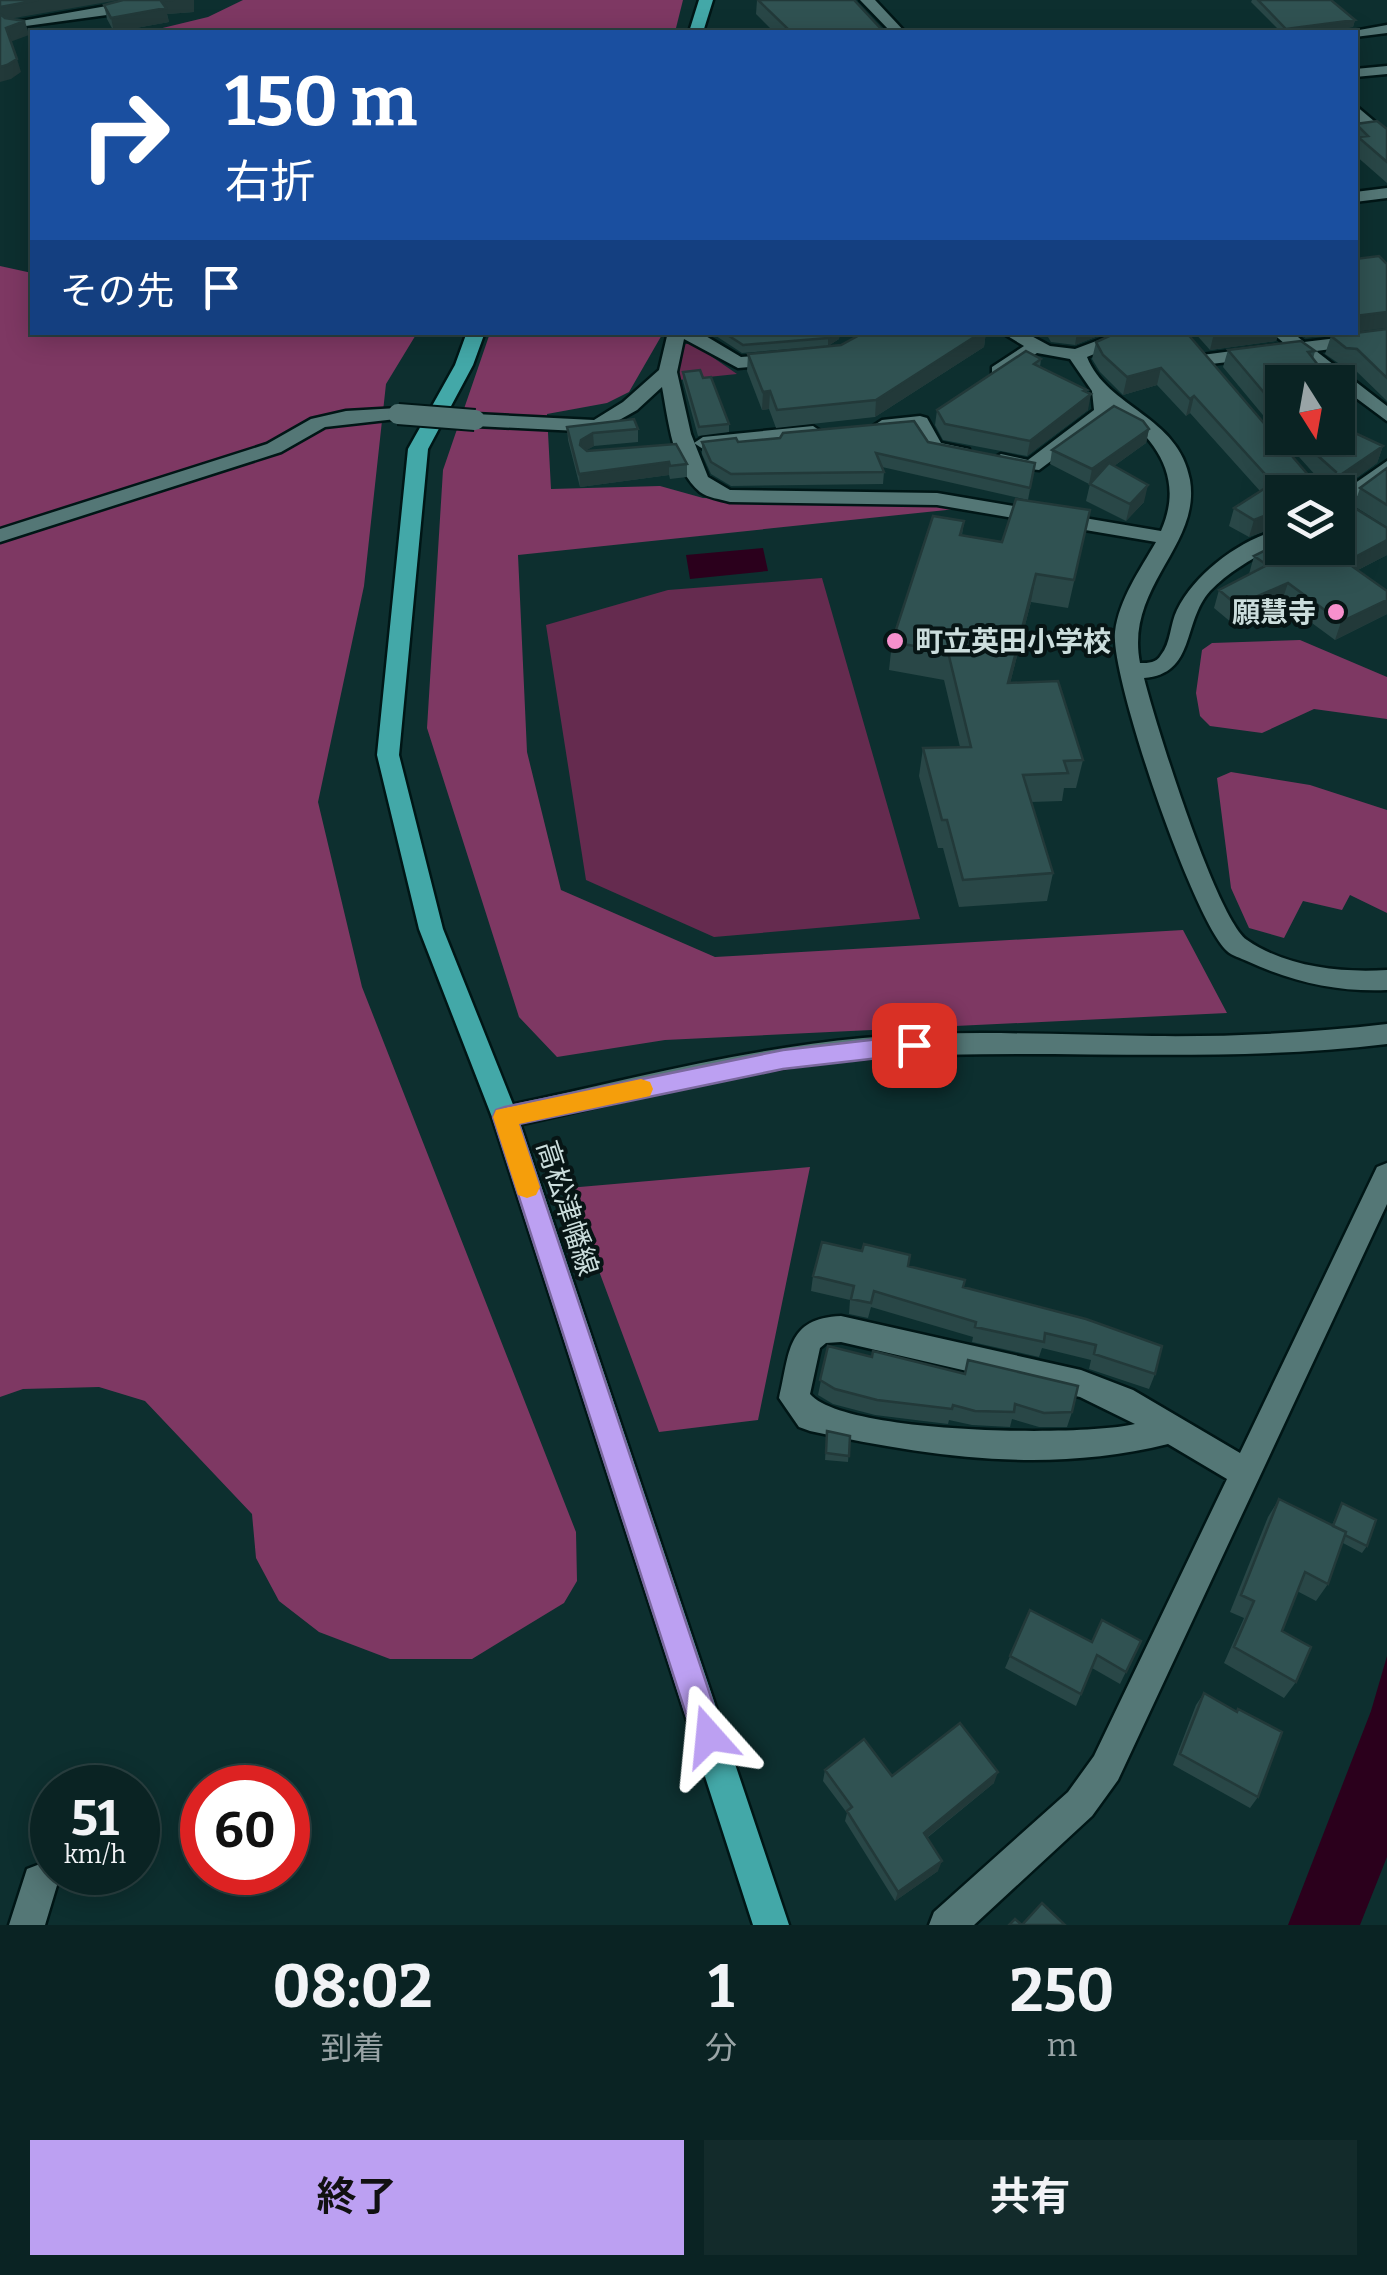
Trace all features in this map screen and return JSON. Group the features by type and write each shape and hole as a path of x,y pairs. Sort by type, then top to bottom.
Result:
{"main road":[{"path":"697,30 706,0"},
{"name":"高松津幡線","path":"475,335 464,364 418,449 388,755 430,929 505,1117 771,1925"}],"street":[{"path":"6,28 129,8 155,0"},
{"path":"867,0 896,30"},
{"path":"6,28 39,5"},
{"path":"1358,33 1387,29"},
{"path":"1358,74 1387,70"},
{"path":"1371,127 1387,140"},
{"path":"1358,197 1387,192"},
{"path":"676,335 668,372 677,446 697,478 710,490 730,496 937,499 1166,538"},
{"path":"691,335 738,362 796,358"},
{"path":"1016,335 1036,346 1077,355 1130,335"},
{"path":"1284,335 1387,415"},
{"path":"1222,385 1196,353 1385,339"},
{"path":"986,378 1036,346"},
{"path":"1077,355 1078,363 1101,389 1148,422 1169,448 1180,479 1181,504 1137,596 1125,634 1140,713 1212,901 1235,944 1292,973 1354,982 1387,980"},
{"path":"0,536 274,448 303,426 336,415 398,414 598,426 630,406 668,372"},
{"path":"677,446 928,416 934,447 1032,466 1104,412 1101,389"},
{"path":"1355,499 1387,467"},
{"path":"1130,670 1155,670 1167,664 1180,642 1186,610 1197,594 1242,556 1265,544"},
{"path":"505,1117 783,1060 914,1045 1245,1046 1387,1034"},
{"path":"947,1925 1080,1804 1106,1768 1387,1175"},
{"path":"1171,1429 1135,1440 1062,1448 943,1442 810,1417 794,1398 807,1342 819,1330 840,1329 1081,1384 1122,1400 1171,1429 1247,1474"},
{"path":"27,1925 36,1895"}],"shaded area":[{"path":"243,0 683,0 676,30 154,30 208,17"},
{"path":"0,266 30,273 30,335 416,335 386,384 364,586 318,802 362,987 576,1532 577,1581 564,1603 472,1659 390,1659 319,1632 279,1601 256,1558 252,1514 145,1401 99,1387 23,1389 0,1397"},
{"path":"489,335 662,335 629,392 607,403 547,414 551,489 660,486 703,498 934,504 956,509 518,555 527,752 561,890 715,957 1183,930 1227,1013 665,1040 557,1057 519,1017 427,728 443,470"},
{"path":"692,343 737,374 679,380 681,345"},
{"path":"763,548 768,571 690,579 686,555"},
{"path":"822,578 920,919 714,937 586,880 546,625 668,590"},
{"path":"1300,640 1387,677 1387,719 1314,709 1262,733 1210,726 1200,716 1196,693 1202,650 1212,643"},
{"path":"1231,772 1310,785 1387,810 1387,913 1350,895 1342,910 1303,901 1284,938 1249,928 1231,888 1217,778"},
{"path":"810,1167 758,1420 659,1432 568,1188"},
{"path":"1387,1656 1387,1857 1360,1925 1288,1925 1371,1711"}],"building":[{"path":"0,0 38,0 0,7"},
{"path":"123,0 174,0 161,1 166,8 111,18 104,5"},
{"path":"758,0 854,0 882,30 878,30 789,30"},
{"path":"1258,0 1331,0 1355,20 1286,29"},
{"path":"0,14 25,21 6,28 17,59 0,67"},
{"path":"1377,121 1387,129 1387,162 1358,137 1368,136 1358,124"},
{"path":"1379,256 1387,264 1387,312 1358,316 1358,259"},
{"path":"1387,329 1387,378 1357,349 1346,348 1331,336"},
{"path":"728,335 832,335 828,338 743,345"},
{"path":"859,335 977,335 876,400 777,410 770,391 763,392 748,354 841,345"},
{"path":"1111,335 1189,335 1265,424 1265,455 1291,455 1308,475 1266,475 1194,396 1190,399 1161,368 1127,377 1103,355 1096,342"},
{"path":"1301,341 1315,351 1308,352 1318,365 1265,365 1265,394 1228,350"},
{"path":"1026,351 1041,359 1034,364 1091,394 1030,441 945,424 937,410"},
{"path":"700,370 703,378 711,377 729,424 699,427 683,372"},
{"path":"1114,406 1143,421 1149,429 1092,469 1052,450"},
{"path":"634,419 638,429 593,433 580,445 587,451 676,444 687,464 670,466 669,462 579,474 567,427"},
{"path":"914,421 928,442 1035,463 1030,488 876,453 884,472 731,474 711,462 702,442 780,438 783,433"},
{"path":"1355,433 1383,446 1335,475 1317,455 1355,455"},
{"path":"1109,463 1148,485 1130,504 1090,484"},
{"path":"1387,468 1387,505 1360,488"},
{"path":"1265,488 1265,516 1254,520 1234,508"},
{"path":"1016,499 1090,510 1074,580 1036,574 1008,683 1058,681 1083,760 1064,761 1068,773 1023,775 1053,873 963,880 923,748 971,747 948,652 892,642 933,516 964,521 960,535 1002,542"},
{"path":"1355,508 1387,528 1387,540 1355,557"},
{"path":"1265,550 1265,564 1254,556"},
{"path":"1267,565 1350,565 1387,591 1387,600 1341,622 1288,583 1237,605 1219,590"},
{"path":"822,1242 862,1251 864,1244 910,1255 908,1266 965,1280 963,1287 1086,1319 1162,1346 1155,1374 1094,1354 1096,1345 1045,1333 1044,1342 975,1327 976,1322 874,1291 871,1303 851,1299 854,1286 813,1276"},
{"path":"828,1346 872,1357 873,1351 965,1374 968,1360 1078,1386 1072,1412 1044,1413 1015,1404 1014,1412 975,1411 953,1405 952,1409 877,1400 835,1389 820,1380"},
{"path":"827,1431 850,1436 849,1456 826,1453"},
{"path":"1279,1499 1346,1532 1328,1584 1305,1572 1282,1631 1311,1647 1296,1682 1234,1647 1254,1601 1241,1595"},
{"path":"1342,1503 1376,1520 1367,1546 1333,1526"},
{"path":"1030,1610 1092,1642 1102,1620 1141,1641 1126,1672 1097,1655 1081,1694 1010,1656"},
{"path":"1204,1693 1282,1732 1258,1797 1180,1754"},
{"path":"960,1723 998,1772 924,1833 942,1861 898,1892 847,1811 852,1807 825,1770 864,1739 892,1776"},
{"path":"1042,1903 1065,1925 1022,1925"}],"slow traffic":[{"path":"527,1187 505,1117 641,1089"}],"place":[{"name":"願慧寺","path":"1336,612"},
{"name":"町立英田小学校","path":"895,641"}],"route":[{"path":"709,1736 505,1117 783,1060 914,1045"}]}
